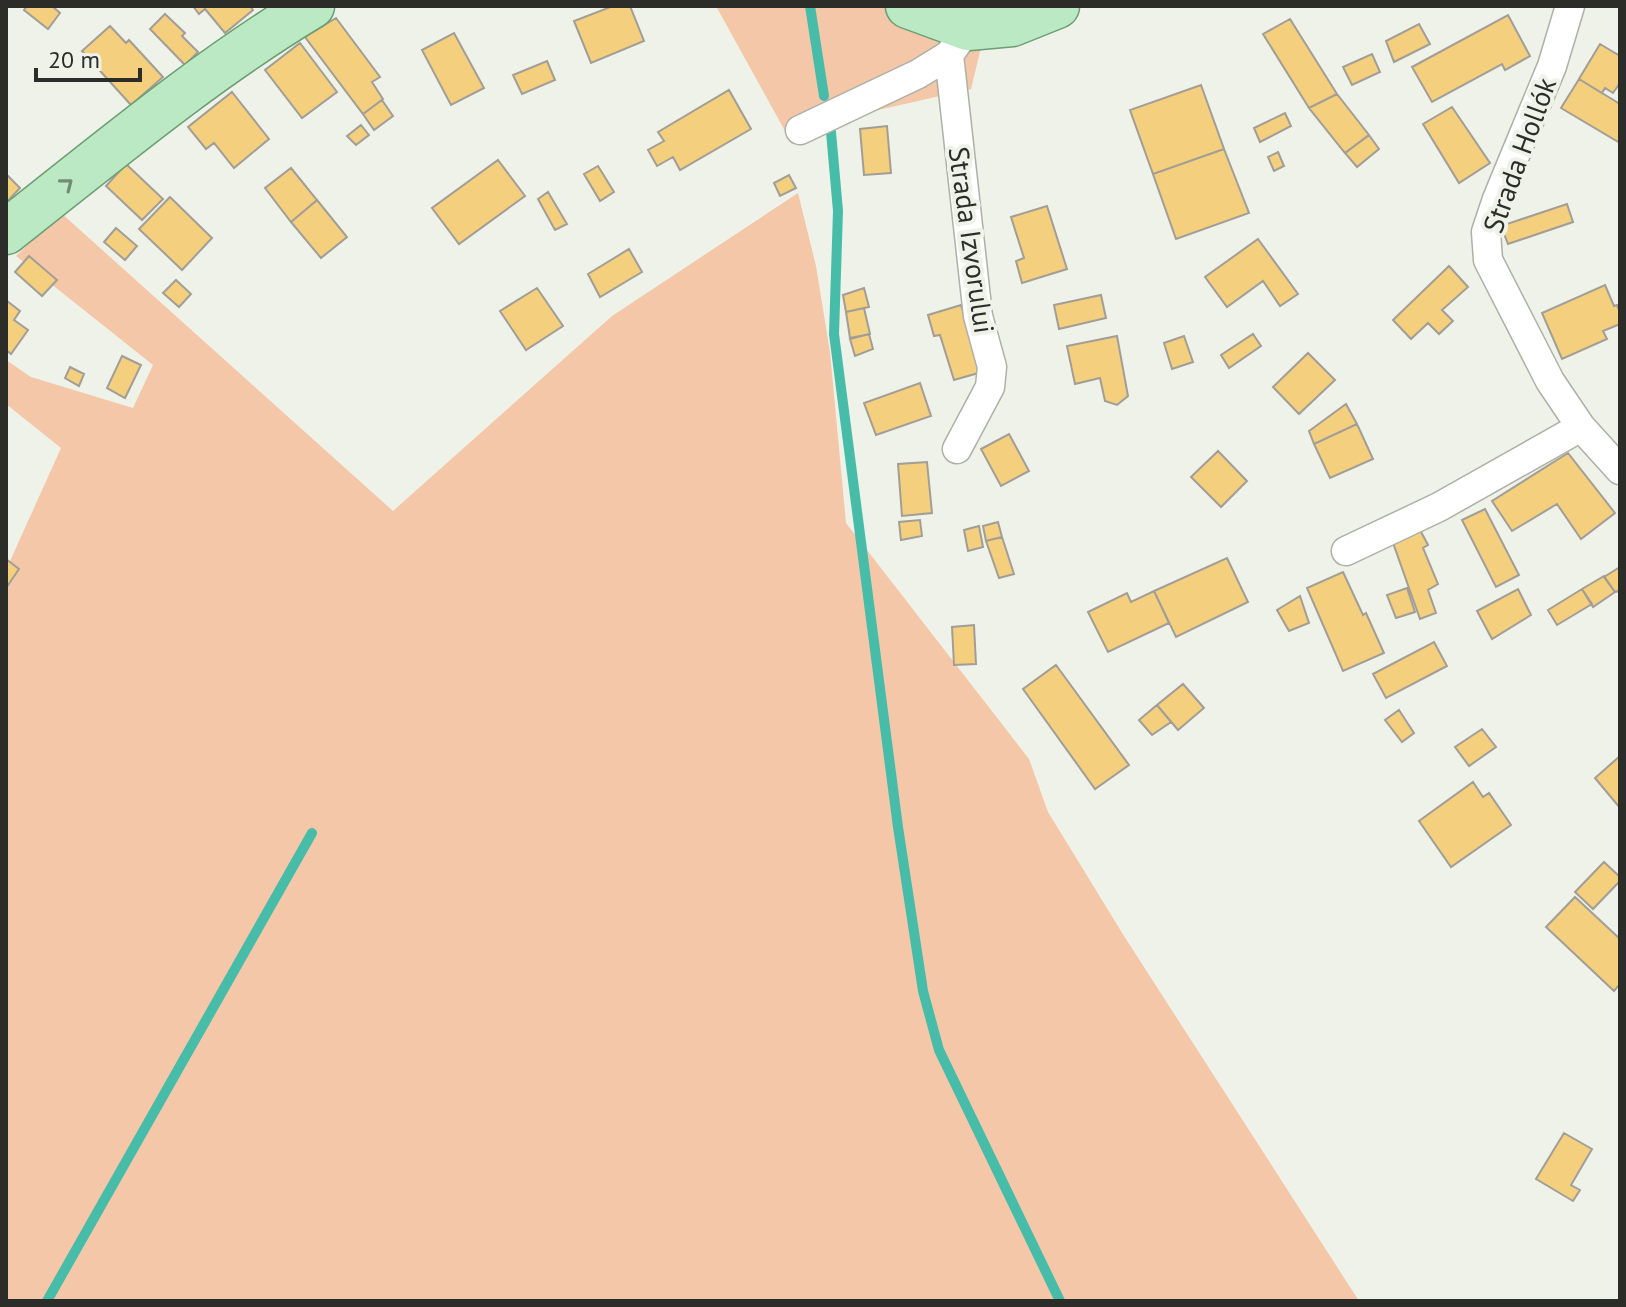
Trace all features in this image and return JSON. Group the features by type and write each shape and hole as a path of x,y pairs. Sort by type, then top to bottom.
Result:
{"main road":[{"path":"6,232 128,136 271,31 312,6"},
{"path":"908,6 954,30 1012,24 1057,6"}],"street":[{"name":"Strada Hollók","path":"1570,6 1552,66 1486,232 1488,260 1550,381 1581,427 1620,470"},
{"path":"800,130 918,74 954,30"},
{"name":"Strada Izvorului","path":"954,30 978,316 992,367 990,387 957,449"},
{"path":"1346,551 1439,507 1581,427"}],"shaded area":[{"path":"716,6 991,6 971,89 785,131"},
{"path":"798,193 816,266 830,352 846,523 1029,759 1048,812 1124,936 1359,1301 6,1301 6,570 61,448 6,404 6,360 31,377 133,408 153,365 16,256 60,212 393,511 612,316"}],"building":[{"path":"27,6 52,6 60,13 48,29 24,10"},
{"path":"193,6 250,6 253,10 225,33 205,9 199,14"},
{"path":"613,6 630,6 644,41 591,63 574,21"},
{"path":"165,14 185,33 182,36 198,52 185,65 150,29"},
{"path":"1508,15 1530,56 1505,70 1502,64 1432,102 1412,67"},
{"path":"336,18 380,77 372,82 383,99 363,114 305,37"},
{"path":"1290,19 1337,94 1309,108 1263,34"},
{"path":"1419,24 1430,44 1394,62 1386,41"},
{"path":"110,26 126,43 129,40 163,77 131,105 82,51"},
{"path":"454,33 484,88 451,105 422,50"},
{"path":"300,43 337,92 302,118 265,70"},
{"path":"1600,44 1620,56 1620,83 1613,93 1605,88 1602,93 1579,79"},
{"path":"1372,54 1380,72 1352,85 1343,67"},
{"path":"547,61 555,80 522,94 513,75"},
{"path":"1579,79 1620,104 1620,143 1561,108"},
{"path":"1201,85 1224,149 1153,174 1130,110"},
{"path":"729,90 751,129 680,170 673,157 657,166 648,150 664,141 658,132"},
{"path":"232,92 269,139 234,168 214,143 206,149 188,127"},
{"path":"1337,94 1369,135 1345,153 1309,108"},
{"path":"382,100 393,116 374,130 363,114"},
{"path":"1452,107 1490,163 1459,183 1423,124"},
{"path":"1285,113 1291,126 1260,142 1254,128"},
{"path":"361,125 369,135 356,145 347,136"},
{"path":"887,126 891,173 864,175 860,129"},
{"path":"1369,135 1379,149 1357,167 1345,153"},
{"path":"1224,149 1249,213 1176,239 1153,174"},
{"path":"1278,152 1284,166 1274,171 1268,157"},
{"path":"498,160 525,196 459,244 432,208"},
{"path":"126,164 163,199 142,220 106,186"},
{"path":"598,166 614,192 600,201 584,174"},
{"path":"291,168 317,200 291,222 265,188"},
{"path":"6,174 20,188 6,203"},
{"path":"789,175 796,188 780,196 774,183"},
{"path":"548,192 567,224 555,230 538,199"},
{"path":"170,197 212,238 182,270 139,229"},
{"path":"317,200 347,237 321,258 291,222"},
{"path":"1567,204 1573,222 1508,244 1501,226"},
{"path":"1047,206 1067,269 1022,283 1016,261 1024,258 1011,217"},
{"path":"116,228 137,246 125,260 104,242"},
{"path":"1258,239 1298,294 1280,306 1263,281 1227,307 1205,277"},
{"path":"629,249 642,272 600,297 588,274"},
{"path":"29,256 57,280 42,296 15,272"},
{"path":"1449,266 1468,287 1442,310 1453,321 1439,334 1428,323 1411,339 1393,320"},
{"path":"176,280 191,294 179,307 163,293"},
{"path":"1605,285 1620,312 1620,324 1603,331 1607,339 1562,359 1542,313"},
{"path":"537,288 563,326 526,350 500,311"},
{"path":"864,288 869,307 846,312 843,295"},
{"path":"1101,295 1106,318 1059,329 1054,305"},
{"path":"7,301 20,311 14,320 28,330 11,354 6,350"},
{"path":"961,305 982,372 954,380 940,335 934,336 928,315"},
{"path":"864,308 870,334 850,338 846,312"},
{"path":"869,334 873,349 855,356 850,339"},
{"path":"1253,334 1261,346 1229,368 1221,355"},
{"path":"1117,336 1128,396 1117,405 1105,401 1100,378 1075,384 1067,346"},
{"path":"1184,336 1193,362 1172,369 1164,343"},
{"path":"1308,353 1335,380 1299,414 1273,387"},
{"path":"122,356 141,365 125,398 107,388"},
{"path":"70,367 84,374 79,386 65,378"},
{"path":"920,383 931,416 876,435 864,403"},
{"path":"1346,404 1357,424 1314,444 1309,431"},
{"path":"1357,424 1373,459 1330,478 1314,444"},
{"path":"1009,434 1029,471 1001,486 981,449"},
{"path":"1218,451 1247,481 1221,507 1191,477"},
{"path":"1568,453 1615,513 1581,539 1557,504 1512,531 1492,501"},
{"path":"927,462 932,513 902,516 898,464"},
{"path":"1485,509 1519,575 1496,587 1462,520"},
{"path":"920,520 922,536 901,540 899,522"},
{"path":"998,522 1002,537 986,541 983,526"},
{"path":"979,526 983,547 968,551 964,530"},
{"path":"1419,528 1428,545 1423,548 1438,584 1428,590 1436,613 1420,619 1392,540"},
{"path":"1002,537 1014,574 999,578 986,541"},
{"path":"1227,558 1248,602 1176,637 1154,591"},
{"path":"6,559 19,569 6,588"},
{"path":"1620,567 1620,595 1604,577"},
{"path":"1343,572 1384,653 1343,671 1307,588"},
{"path":"1604,576 1615,592 1593,607 1582,589"},
{"path":"1407,588 1415,612 1396,618 1387,595"},
{"path":"1518,589 1531,615 1492,639 1477,611"},
{"path":"1582,589 1592,604 1557,625 1548,610"},
{"path":"1154,591 1169,623 1108,652 1088,612 1127,593 1131,602"},
{"path":"1300,596 1309,623 1289,631 1277,610"},
{"path":"974,625 976,664 954,665 952,627"},
{"path":"1434,642 1447,666 1386,698 1373,674"},
{"path":"1056,665 1129,765 1095,789 1023,689"},
{"path":"1183,684 1204,708 1178,730 1157,705"},
{"path":"1157,705 1171,722 1152,735 1139,720"},
{"path":"1399,710 1414,733 1402,742 1385,720"},
{"path":"1482,729 1496,747 1469,766 1455,747"},
{"path":"1620,756 1620,808 1595,778"},
{"path":"1473,782 1483,797 1489,793 1511,825 1451,867 1419,821"},
{"path":"1604,862 1620,877 1620,881 1593,909 1575,892"},
{"path":"1575,897 1620,939 1620,984 1614,991 1546,927"},
{"path":"1564,1133 1592,1149 1571,1185 1580,1190 1573,1201 1536,1179"}],"waterway":[{"path":"810,6 824,96"},
{"path":"831,132 838,211 834,334 898,827 923,991 939,1050 1060,1301"},
{"path":"47,1301 312,833"}]}
